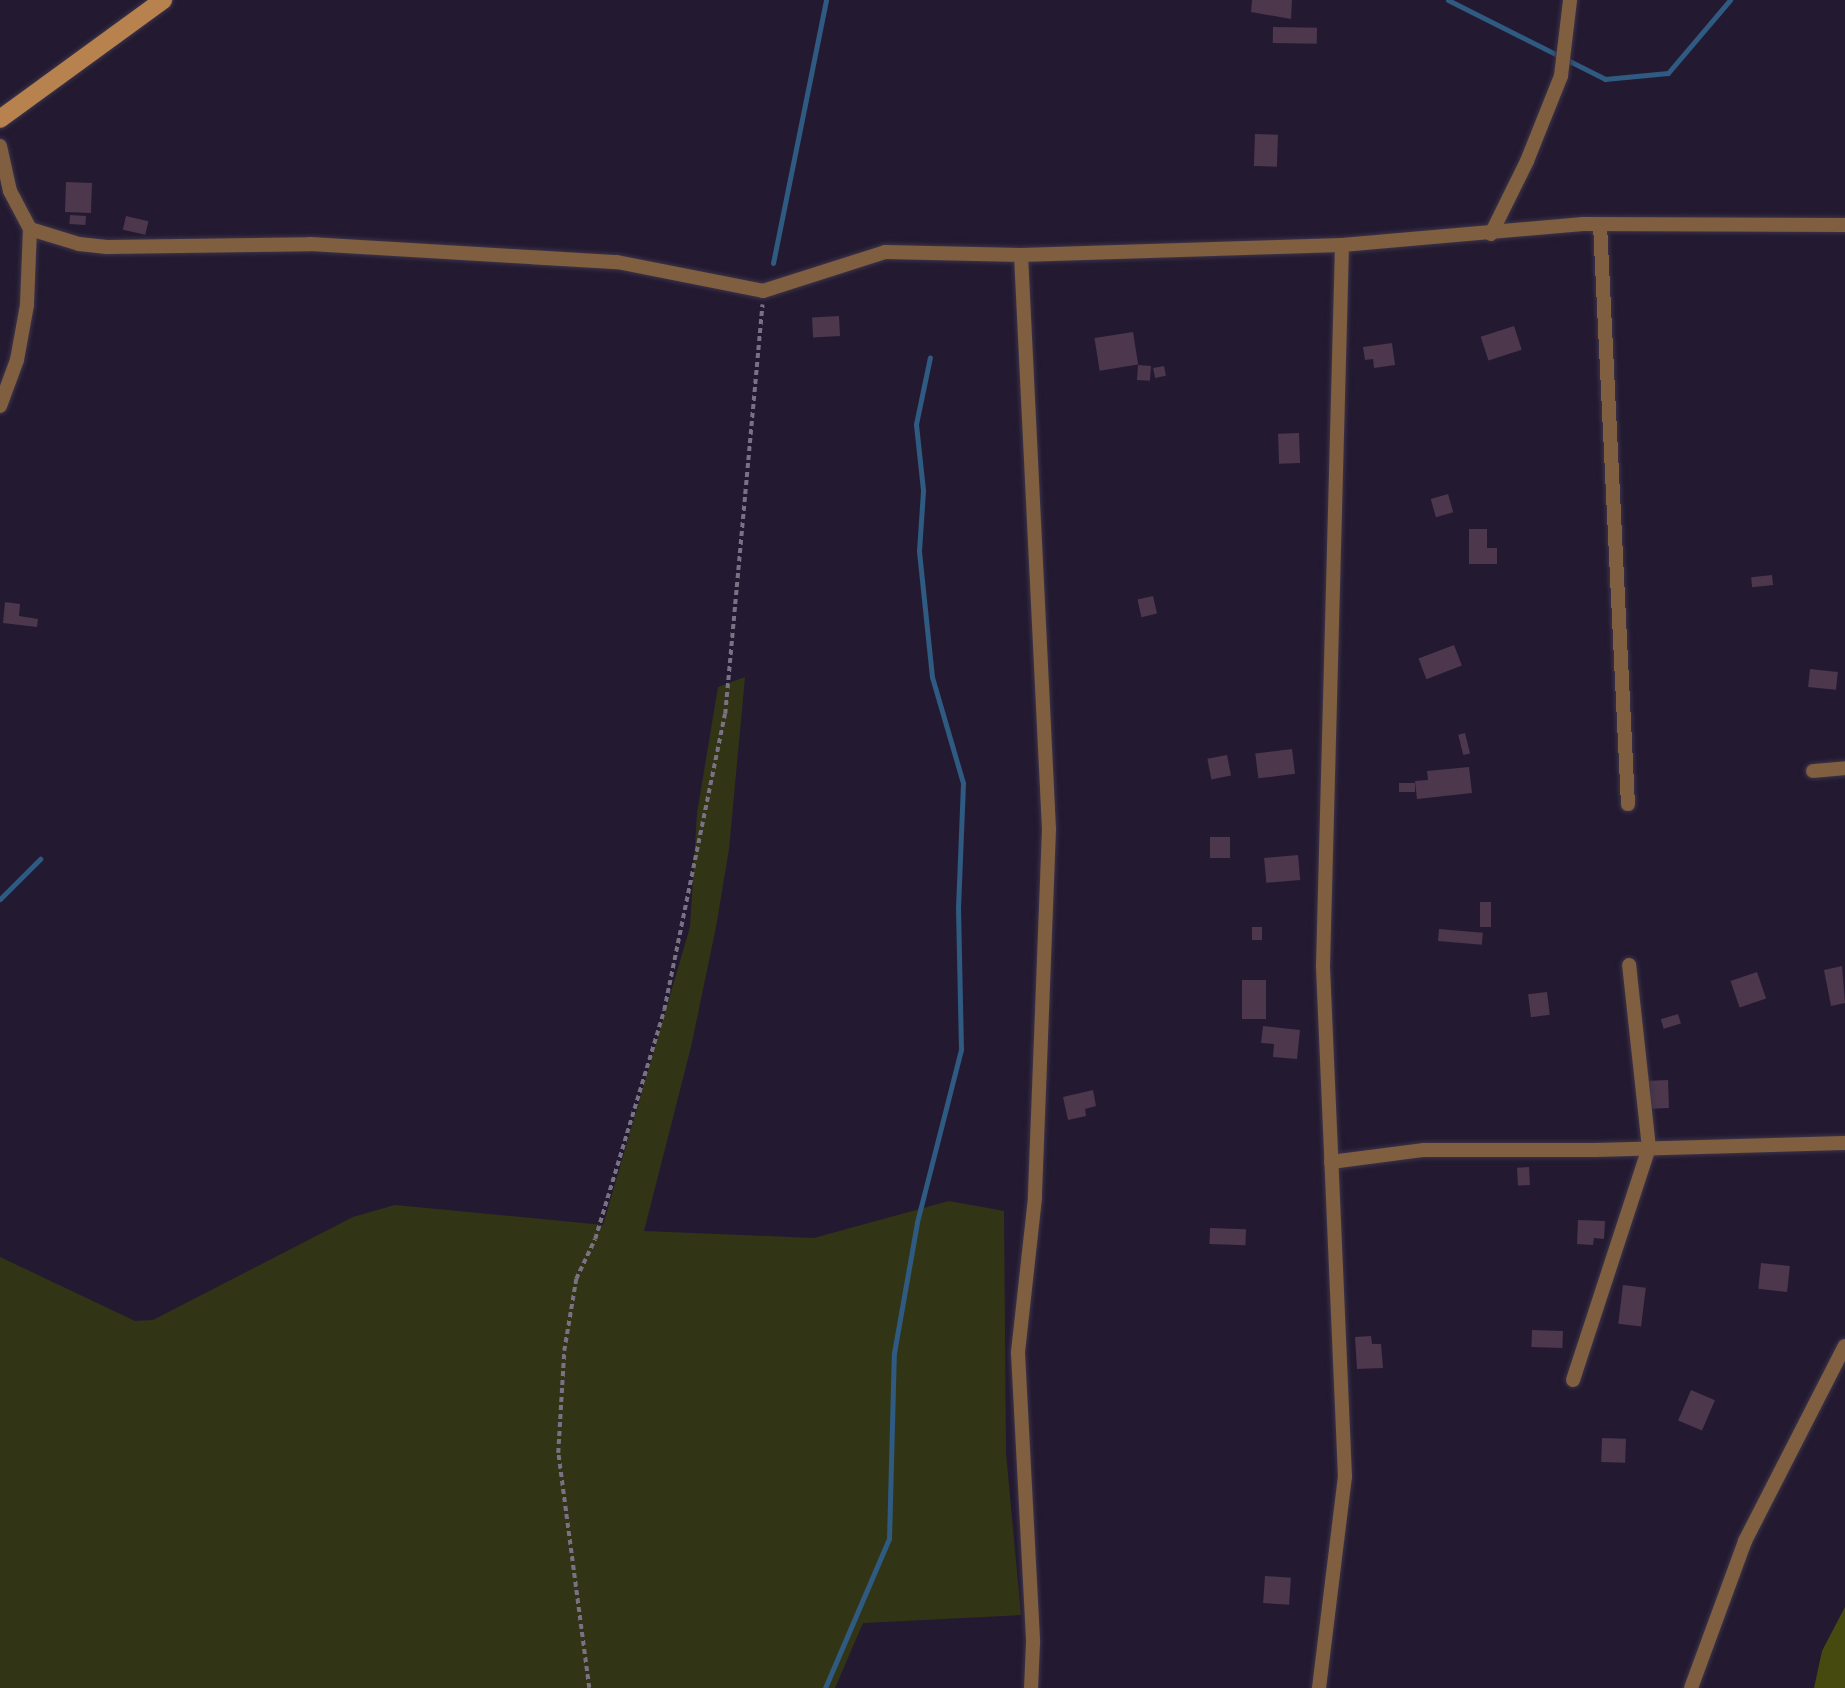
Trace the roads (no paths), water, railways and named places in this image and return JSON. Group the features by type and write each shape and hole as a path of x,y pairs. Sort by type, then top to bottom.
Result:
{"street":[{"path":"0,118 163,0"},
{"path":"1491,234 1527,161 1561,76 1570,0"},
{"path":"0,146 10,191 30,229 27,305 17,360 0,406"},
{"path":"1600,224 1628,804"},
{"path":"30,229 79,244 119,248 310,244 617,262 763,291 885,252 1021,255 1342,245 1600,224 1845,225"},
{"path":"1319,1688 1345,1476 1323,966 1342,245"},
{"path":"1021,255 1049,829 1035,1198 1018,1353 1033,1643 1031,1688"},
{"path":"1812,771 1845,768"},
{"path":"1573,1380 1649,1148 1629,965"},
{"path":"1331,1163 1424,1150 1845,1143"},
{"path":"1691,1688 1745,1541 1845,1346"}],"waterway":[{"path":"773,263 826,0"},
{"path":"1448,0 1605,79 1668,73 1730,0"},
{"path":"825,1688 889,1539 894,1353 917,1222 961,1050 958,908 963,783 932,677 919,551 923,490 916,424 930,357"},
{"path":"0,899 40,859"}]}
